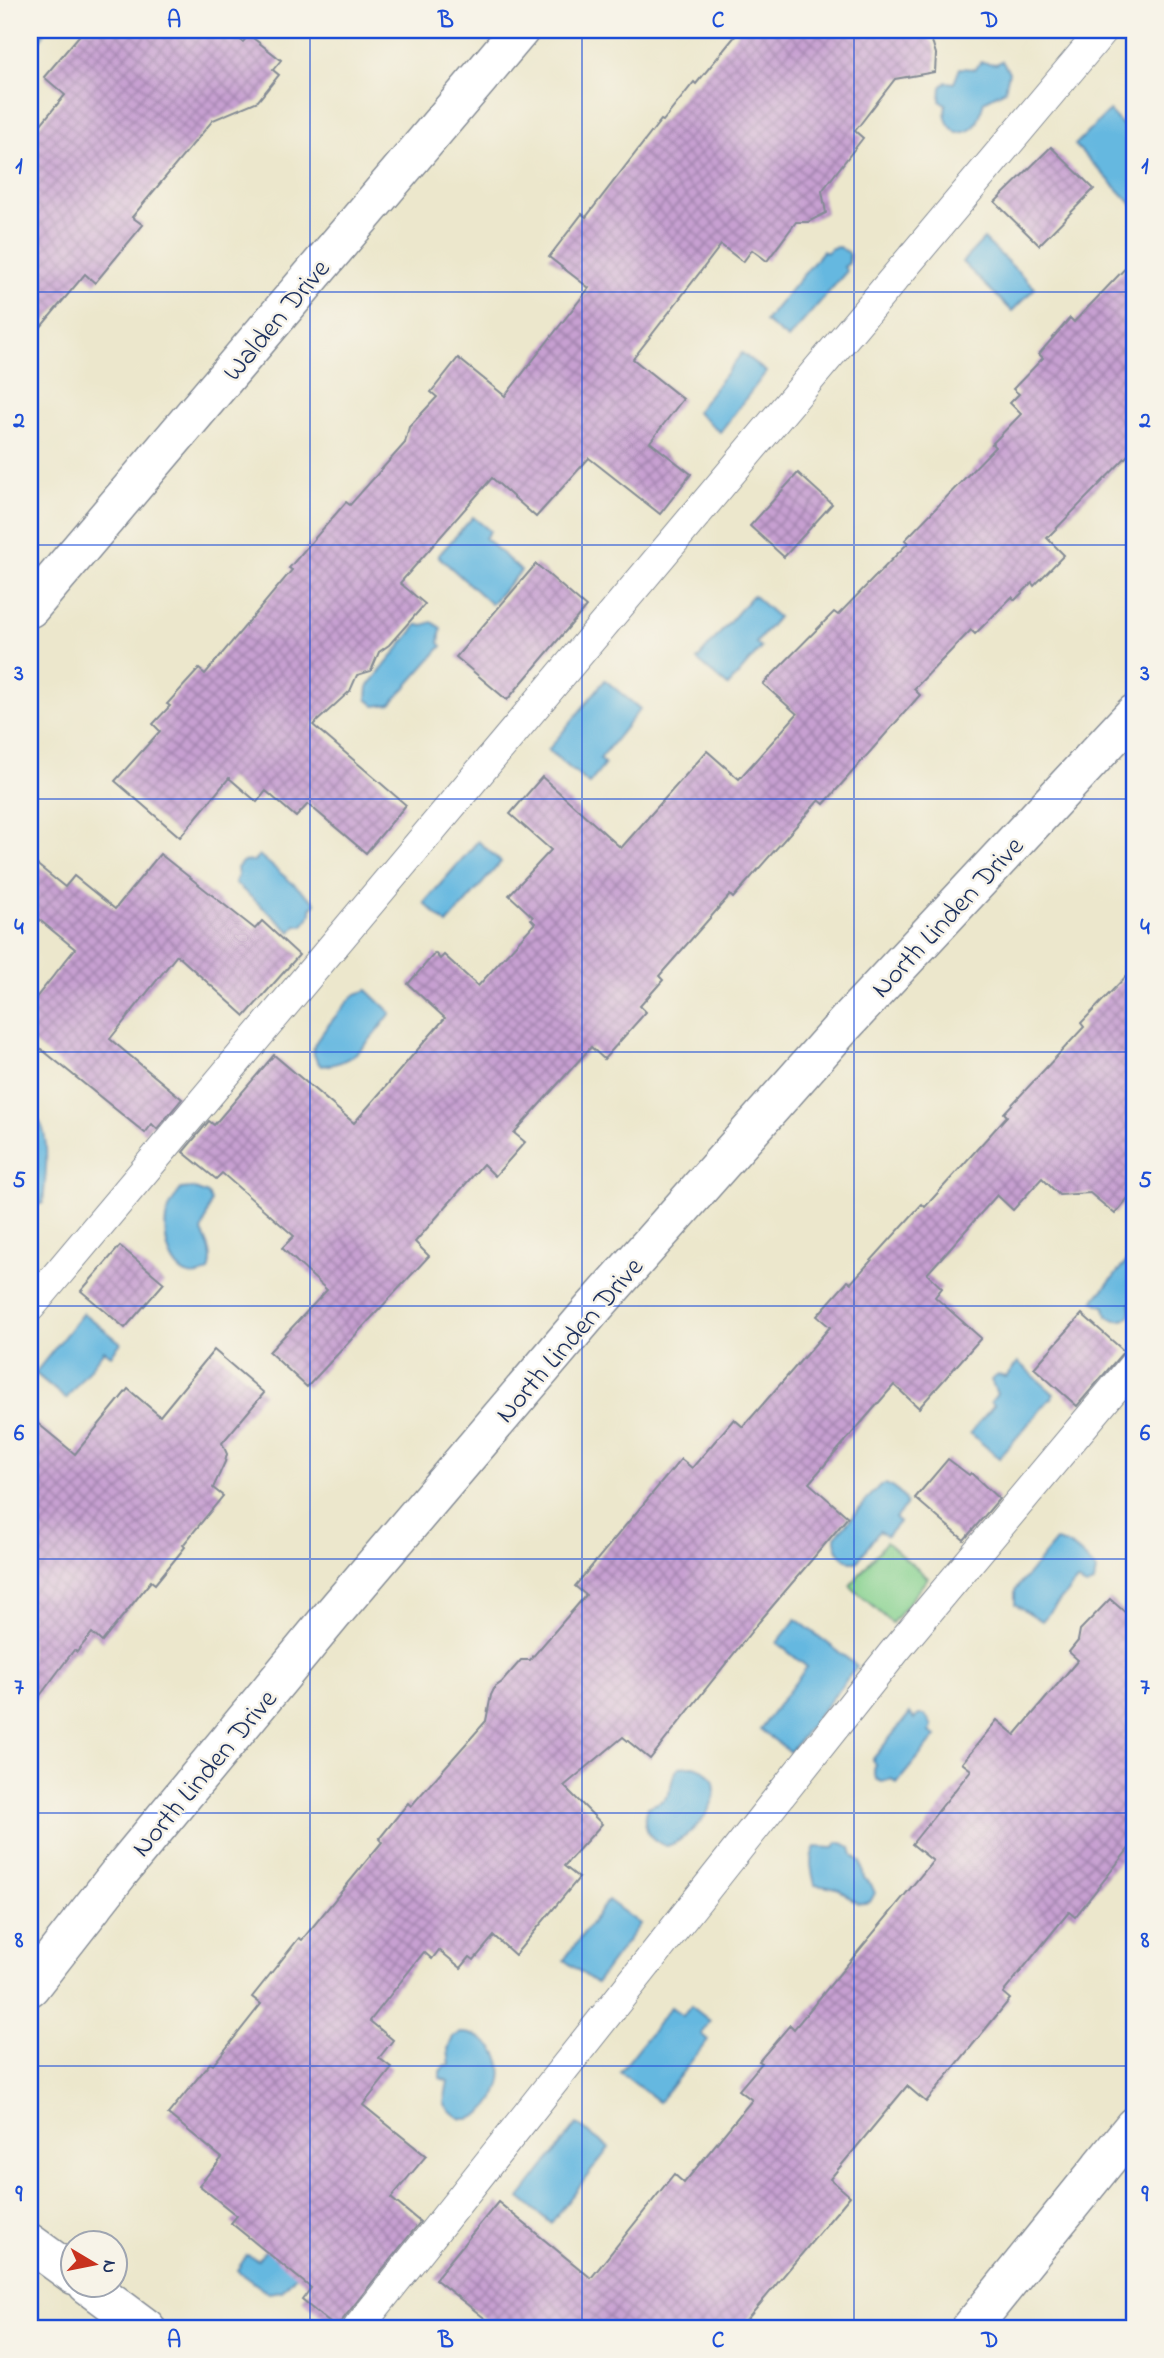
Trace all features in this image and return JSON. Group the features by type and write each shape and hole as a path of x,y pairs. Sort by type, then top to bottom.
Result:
{"street":[{"name":"Walden Drive","path":"30,608 520,30"},
{"name":"North Linden Drive","path":"30,1987 119,1873 590,1311 845,1024 1134,714"},
{"path":"971,2328 1134,2126"},
{"path":"30,2243 60,2265"},
{"path":"105,2298 146,2328"}],"lane":[{"path":"30,1307 1103,30"},
{"path":"358,2328 885,1663 1134,1365"}],"green space":[{"path":"886,1542 928,1578 892,1623 850,1586"}],"water":[{"path":"30,30 43,30 44,34 32,51 35,62 30,68"},
{"path":"1002,61 1009,72 1005,90 984,101 974,127 957,133 947,120 946,104 940,101 941,87 946,82 954,83 960,68 975,69 981,62 996,64"},
{"path":"1109,111 1134,137 1134,206 1075,145"},
{"path":"984,239 1035,288 1012,311 962,262"},
{"path":"839,247 849,253 849,263 844,267 847,271 788,339 765,321 823,251 826,253"},
{"path":"742,353 766,372 720,432 696,412"},
{"path":"473,517 490,531 485,538 521,571 491,604 438,556"},
{"path":"753,595 778,617 756,643 761,648 728,686 697,660"},
{"path":"432,622 441,628 439,643 442,646 391,704 375,706 367,699 368,687 418,624 421,626"},
{"path":"605,680 640,709 600,759 605,764 589,784 548,750"},
{"path":"478,841 501,862 447,924 424,903"},
{"path":"259,855 316,903 306,922 302,926 296,925 291,932 235,883 237,868 242,862 254,861"},
{"path":"367,990 391,1013 353,1055 344,1061 321,1066 314,1054 316,1042 353,997"},
{"path":"30,1121 39,1121 43,1128 46,1149 43,1203 35,1206 30,1202"},
{"path":"192,1188 208,1194 211,1201 202,1232 211,1261 209,1271 198,1275 188,1275 174,1262 166,1241 165,1229 167,1215 176,1196 181,1189"},
{"path":"1134,1253 1134,1303 1130,1303 1128,1317 1121,1320 1112,1318 1107,1316 1105,1307 1093,1301"},
{"path":"83,1313 121,1343 111,1355 104,1350 66,1399 35,1373"},
{"path":"1018,1362 1054,1394 999,1458 970,1433 994,1405 991,1402 997,1394 991,1380 998,1375 1006,1377"},
{"path":"885,1484 899,1492 906,1506 895,1518 899,1522 887,1536 879,1531 857,1562 851,1562 839,1552 835,1537 879,1486"},
{"path":"1056,1541 1073,1548 1092,1565 1096,1570 1094,1583 1086,1586 1077,1581 1042,1621 1015,1604 1015,1590"},
{"path":"796,1619 857,1666 790,1752 760,1729 807,1667 777,1643"},
{"path":"910,1713 914,1719 925,1715 932,1726 930,1732 936,1736 897,1783 892,1779 882,1782 876,1779 876,1764 872,1760"},
{"path":"694,1766 708,1773 714,1783 714,1795 701,1821 678,1841 667,1846 655,1840 647,1831 645,1820 648,1807 665,1799 679,1767"},
{"path":"838,1842 851,1848 853,1855 861,1862 864,1878 875,1893 870,1902 858,1903 844,1892 815,1885 811,1861 815,1847 833,1848"},
{"path":"608,1900 640,1924 596,1983 564,1960"},
{"path":"691,2006 710,2021 701,2034 708,2040 659,2102 620,2072 671,2007 683,2016"},
{"path":"461,2033 474,2035 486,2042 497,2054 501,2067 497,2094 480,2114 470,2118 460,2118 453,2114 444,2103 448,2081 440,2078 440,2071 445,2065 450,2065 448,2049 453,2037"},
{"path":"577,2124 609,2148 551,2223 520,2198"},
{"path":"295,2211 324,2243 282,2291 268,2293 237,2270 247,2255 258,2260"}],"building":[{"path":"84,30 227,30 243,42 249,35 281,60 273,70 279,75 258,101 213,120 132,217 143,225 95,283 85,274 30,340 30,137 65,95 44,77"},
{"path":"740,30 924,30 936,54 935,72 895,79 855,131 863,138 822,191 826,213 808,222 796,222 767,261 752,250 743,262 721,245 633,359 683,399 650,442 691,474 660,514 589,458 536,517 492,478 400,583 425,604 389,645 379,652 371,671 357,675 350,691 313,725 406,805 366,853 308,804 296,817 266,791 257,802 229,778 180,837 115,781 160,731 153,724 199,669 205,674 292,570 289,568 346,502 350,505 405,443 409,427 437,397 431,392 458,358 505,396 589,288 549,257 582,214 586,217 661,120 663,121 694,82 696,84"},
{"path":"1051,147 1094,189 1039,245 995,202"},
{"path":"1134,259 1134,449 1047,538 1064,555 1034,586 1032,583 1015,600 1012,597 975,634 971,630 914,689 920,695 824,804 819,800 733,898 730,895 659,976 663,980 640,1006 646,1012 604,1059 591,1047 514,1133 525,1142 495,1176 483,1164 415,1242 429,1256 307,1387 269,1352 327,1290 282,1248 294,1236 222,1173 216,1179 183,1152 209,1121 214,1125 274,1055 354,1123 445,1018 408,984 435,953 440,959 444,955 478,986 535,923 531,919 533,917 509,895 551,850 510,814 542,777 621,848 707,751 739,779 797,714 763,684 834,612 838,615 908,543 905,540 995,447 992,444 1021,414 1010,403 1019,394 1013,389 1043,358 1039,354 1070,318 1074,322"},
{"path":"798,473 832,504 784,557 750,526"},
{"path":"536,564 586,607 507,700 456,657"},
{"path":"160,854 255,929 262,921 299,955 245,1016 177,955 110,1039 182,1099 157,1129 152,1124 145,1133 30,1040 30,1005 75,949 30,912 30,859 65,887 74,876 115,909"},
{"path":"1134,968 1134,1191 1115,1214 1090,1193 1059,1195 1042,1178 1013,1210 997,1195 927,1274 942,1288 935,1297 981,1338 919,1408 894,1385 809,1483 848,1517 759,1622 650,1759 623,1737 564,1786 602,1824 564,1866 579,1878 515,1955 494,1936 474,1960 470,1957 461,1968 439,1950 432,1959 424,1952 370,2021 393,2040 379,2058 392,2068 363,2105 426,2156 391,2198 420,2222 336,2328 302,2300 311,2288 231,2223 237,2216 199,2185 222,2158 168,2114 210,2063 213,2065 261,2004 252,1997 382,1842 379,1839 408,1803 411,1806 486,1721 495,1687 521,1660 530,1660 586,1595 575,1586 681,1459 692,1468 734,1419 743,1427 830,1327 817,1316 848,1281 851,1283 922,1204 925,1207 1007,1116 1004,1113 1084,1027 1081,1023"},
{"path":"120,1246 164,1283 125,1328 81,1291"},
{"path":"1082,1314 1124,1351 1077,1406 1034,1368"},
{"path":"214,1350 264,1393 222,1443 227,1454 213,1488 223,1496 155,1584 151,1581 102,1642 92,1633 77,1652 74,1650 30,1709 30,1417 75,1454 128,1389 160,1416"},
{"path":"948,1459 969,1475 971,1473 999,1499 964,1540 915,1498"},
{"path":"1110,1599 1134,1620 1134,1842 1075,1917 1069,1912 1003,1993 1010,1999 926,2102 907,2086 830,2179 850,2196 740,2328 497,2328 435,2279 498,2202 591,2278 674,2174 684,2183 752,2100 739,2090 762,2063 759,2061 790,2025 794,2029 933,1861 912,1844 971,1770 962,1763 997,1720 1015,1735 1078,1660 1069,1652 1078,1641 1080,1630"}]}
